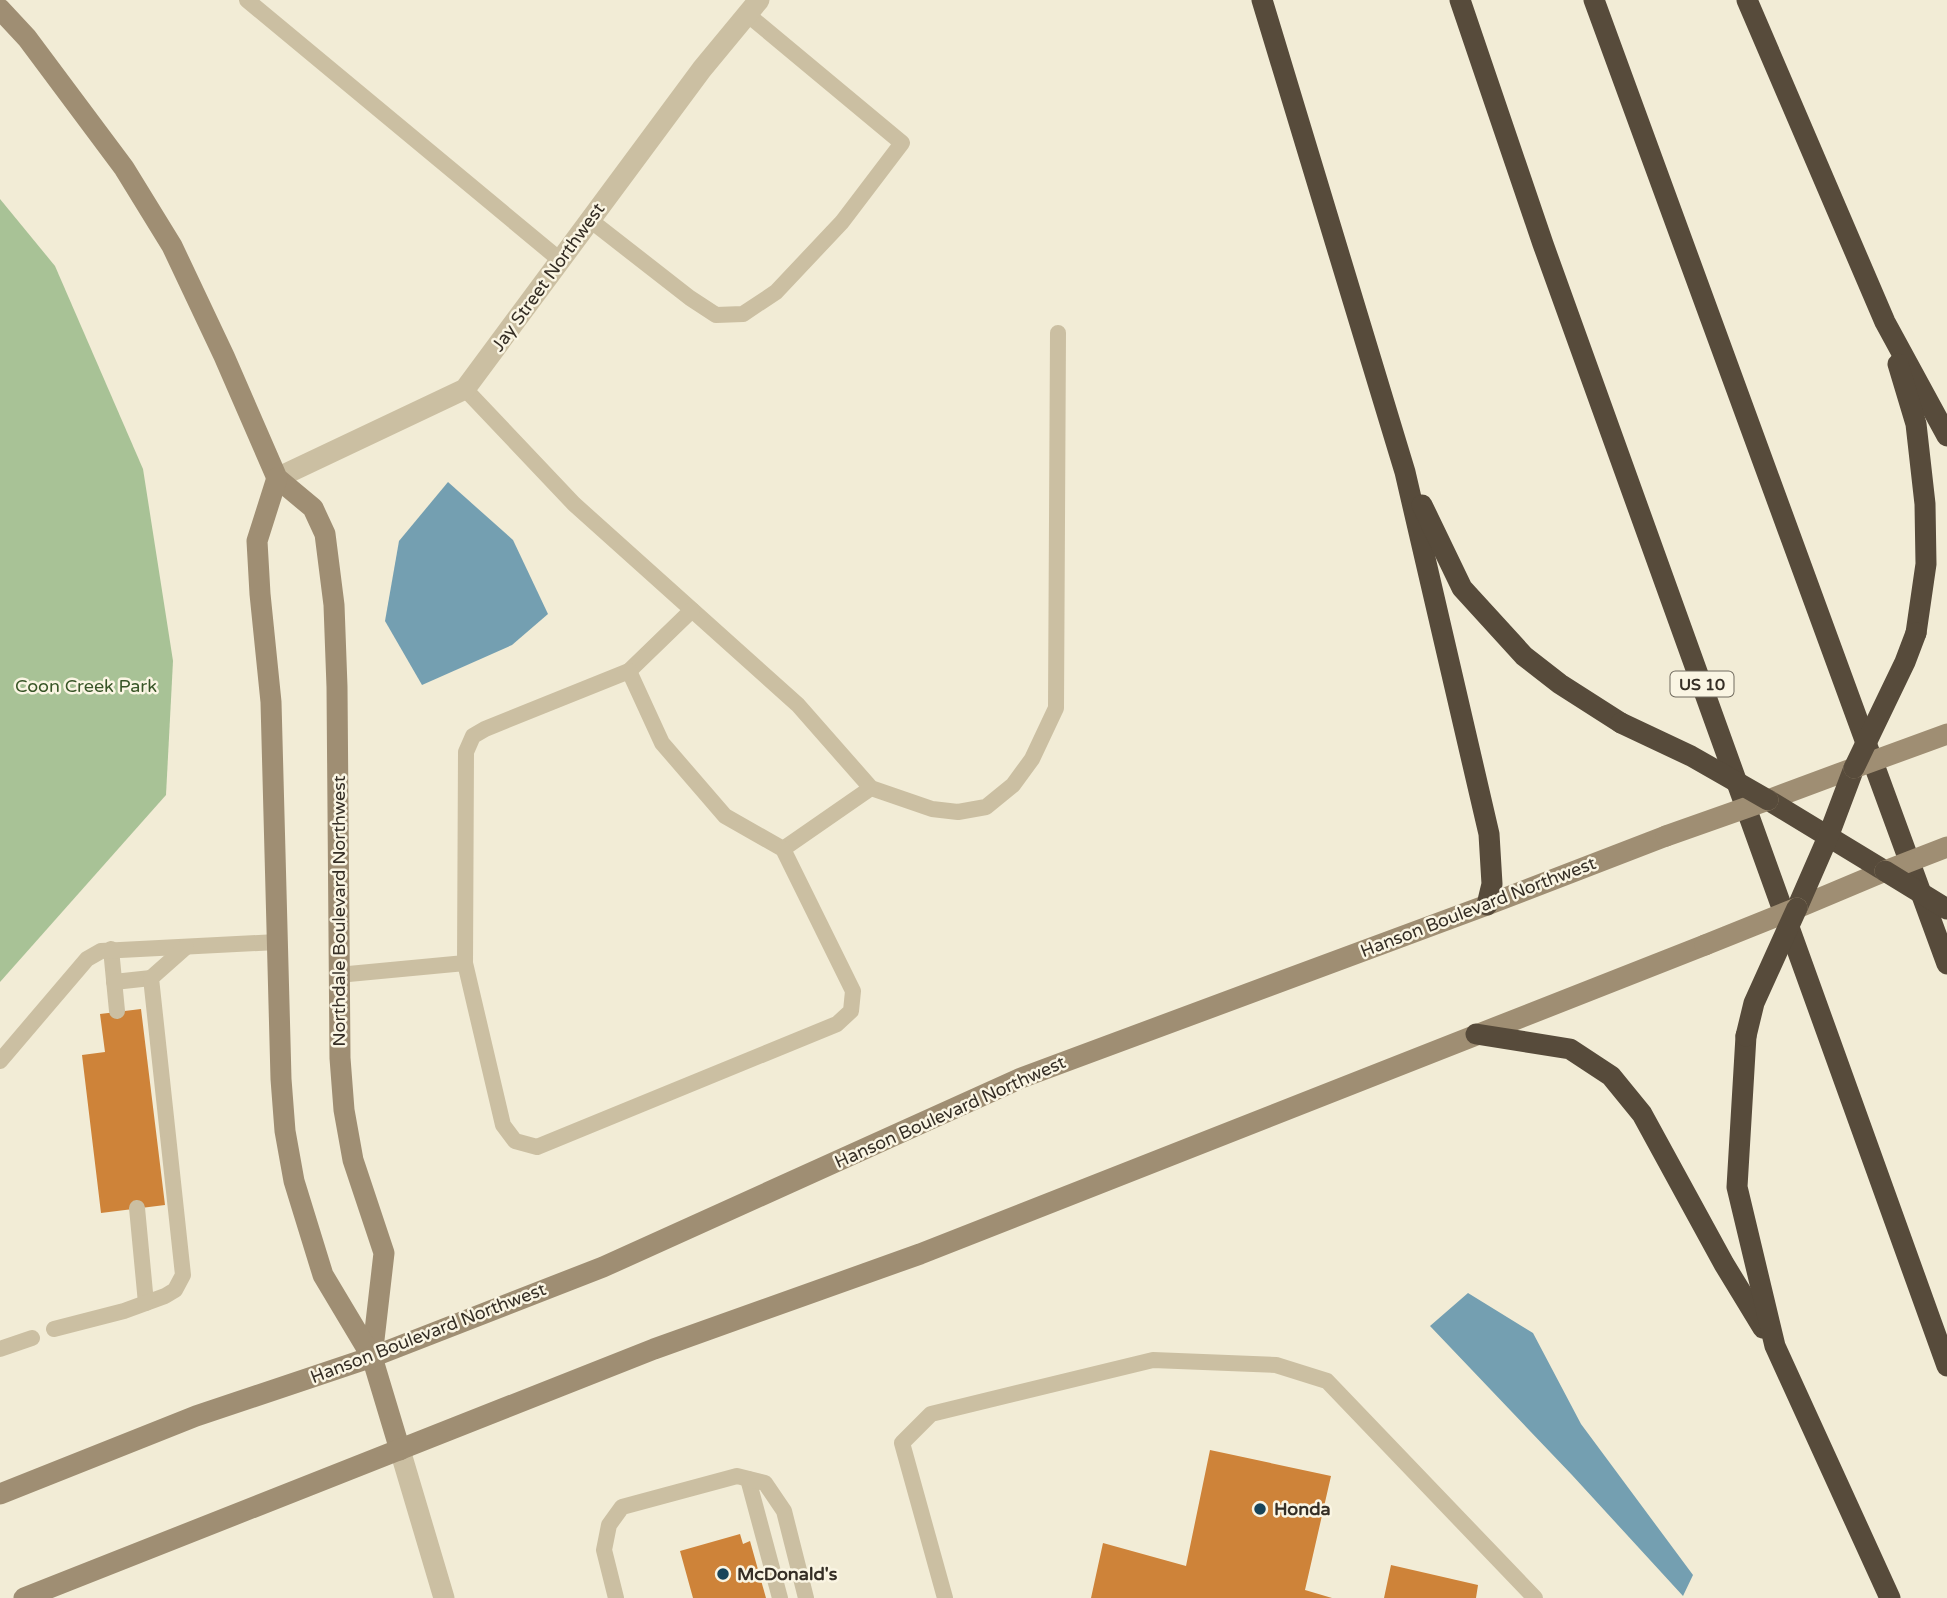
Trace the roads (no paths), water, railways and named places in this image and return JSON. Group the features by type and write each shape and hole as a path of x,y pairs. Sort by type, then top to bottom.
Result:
{"highway":[{"path":"1262,0 1405,472 1489,834 1492,884 1487,905"},
{"name":"US 10","path":"1460,0 1553,271 1947,1366"},
{"path":"1594,0 1947,964"},
{"path":"1747,0 1885,322 1947,436"},
{"path":"1775,1346 1737,1187 1746,1036 1754,1003 1828,837 1854,768 1905,662 1916,633 1926,564 1925,504 1916,424 1885,322"},
{"path":"1405,472 1462,588 1524,656 1560,684 1621,723 1691,756 1947,909"},
{"path":"1476,1034 1570,1049 1611,1076 1642,1114 1724,1264 1775,1346 1890,1598"}],"main road":[{"name":"Northdale Boulevard Northwest","path":"0,9 27,38 124,167 172,246 277,478 313,508 325,534 334,605 338,687 338,975 344,1110 353,1160 384,1253 372,1357"},
{"name":"Northdale Boulevard Northwest","path":"277,478 257,541 271,702 281,1079 285,1131 294,1181 323,1275 372,1357 400,1450"},
{"name":"Hanson Boulevard Northwest","path":"0,1494 196,1416 372,1357 603,1267 1021,1078 1666,836 1947,734"},
{"path":"24,1598 654,1349 920,1254 1947,847"}],"street":[{"name":"Jay Street Northwest","path":"277,478 465,389 702,69 753,7"},
{"path":"400,1450 444,1598"}],"lane":[{"path":"247,0 561,260"},
{"path":"590,220 716,315 743,314 776,292 842,222 902,143 753,7"},
{"path":"465,389 574,504 798,705 871,788 932,809 958,813 986,807 1013,785 1032,759 1056,708 1058,333"},
{"path":"629,671 662,743 725,816 783,849 853,991 851,1011 837,1024 537,1147 515,1142 503,1125 464,963 466,752 473,737 485,729 629,671 692,610"},
{"path":"783,849 871,788"},
{"path":"0,1060 87,959 101,951 277,942"},
{"path":"114,982 151,978 186,947"},
{"path":"111,949 117,1011"},
{"path":"338,975 464,963"},
{"path":"54,1329 124,1311 164,1296 175,1290 183,1275 151,978"},
{"path":"137,1208 146,1303"},
{"path":"0,1349 32,1338"},
{"path":"945,1598 902,1443 931,1414 1153,1360 1276,1365 1326,1381 1535,1598"},
{"path":"616,1598 604,1550 609,1525 622,1507 737,1476 765,1483 784,1511 806,1598"},
{"path":"748,1479 780,1598"}],"water":[{"path":"448,482 513,540 548,614 512,645 422,685 385,621 399,541"},
{"path":"1468,1293 1533,1333 1581,1424 1693,1575 1683,1596 1430,1326"}],"place":[{"name":"Honda","path":"1260,1509"},
{"name":"McDonald's","path":"723,1574"}],"park label":[{"name":"Coon Creek Park","path":"86,686"}]}
